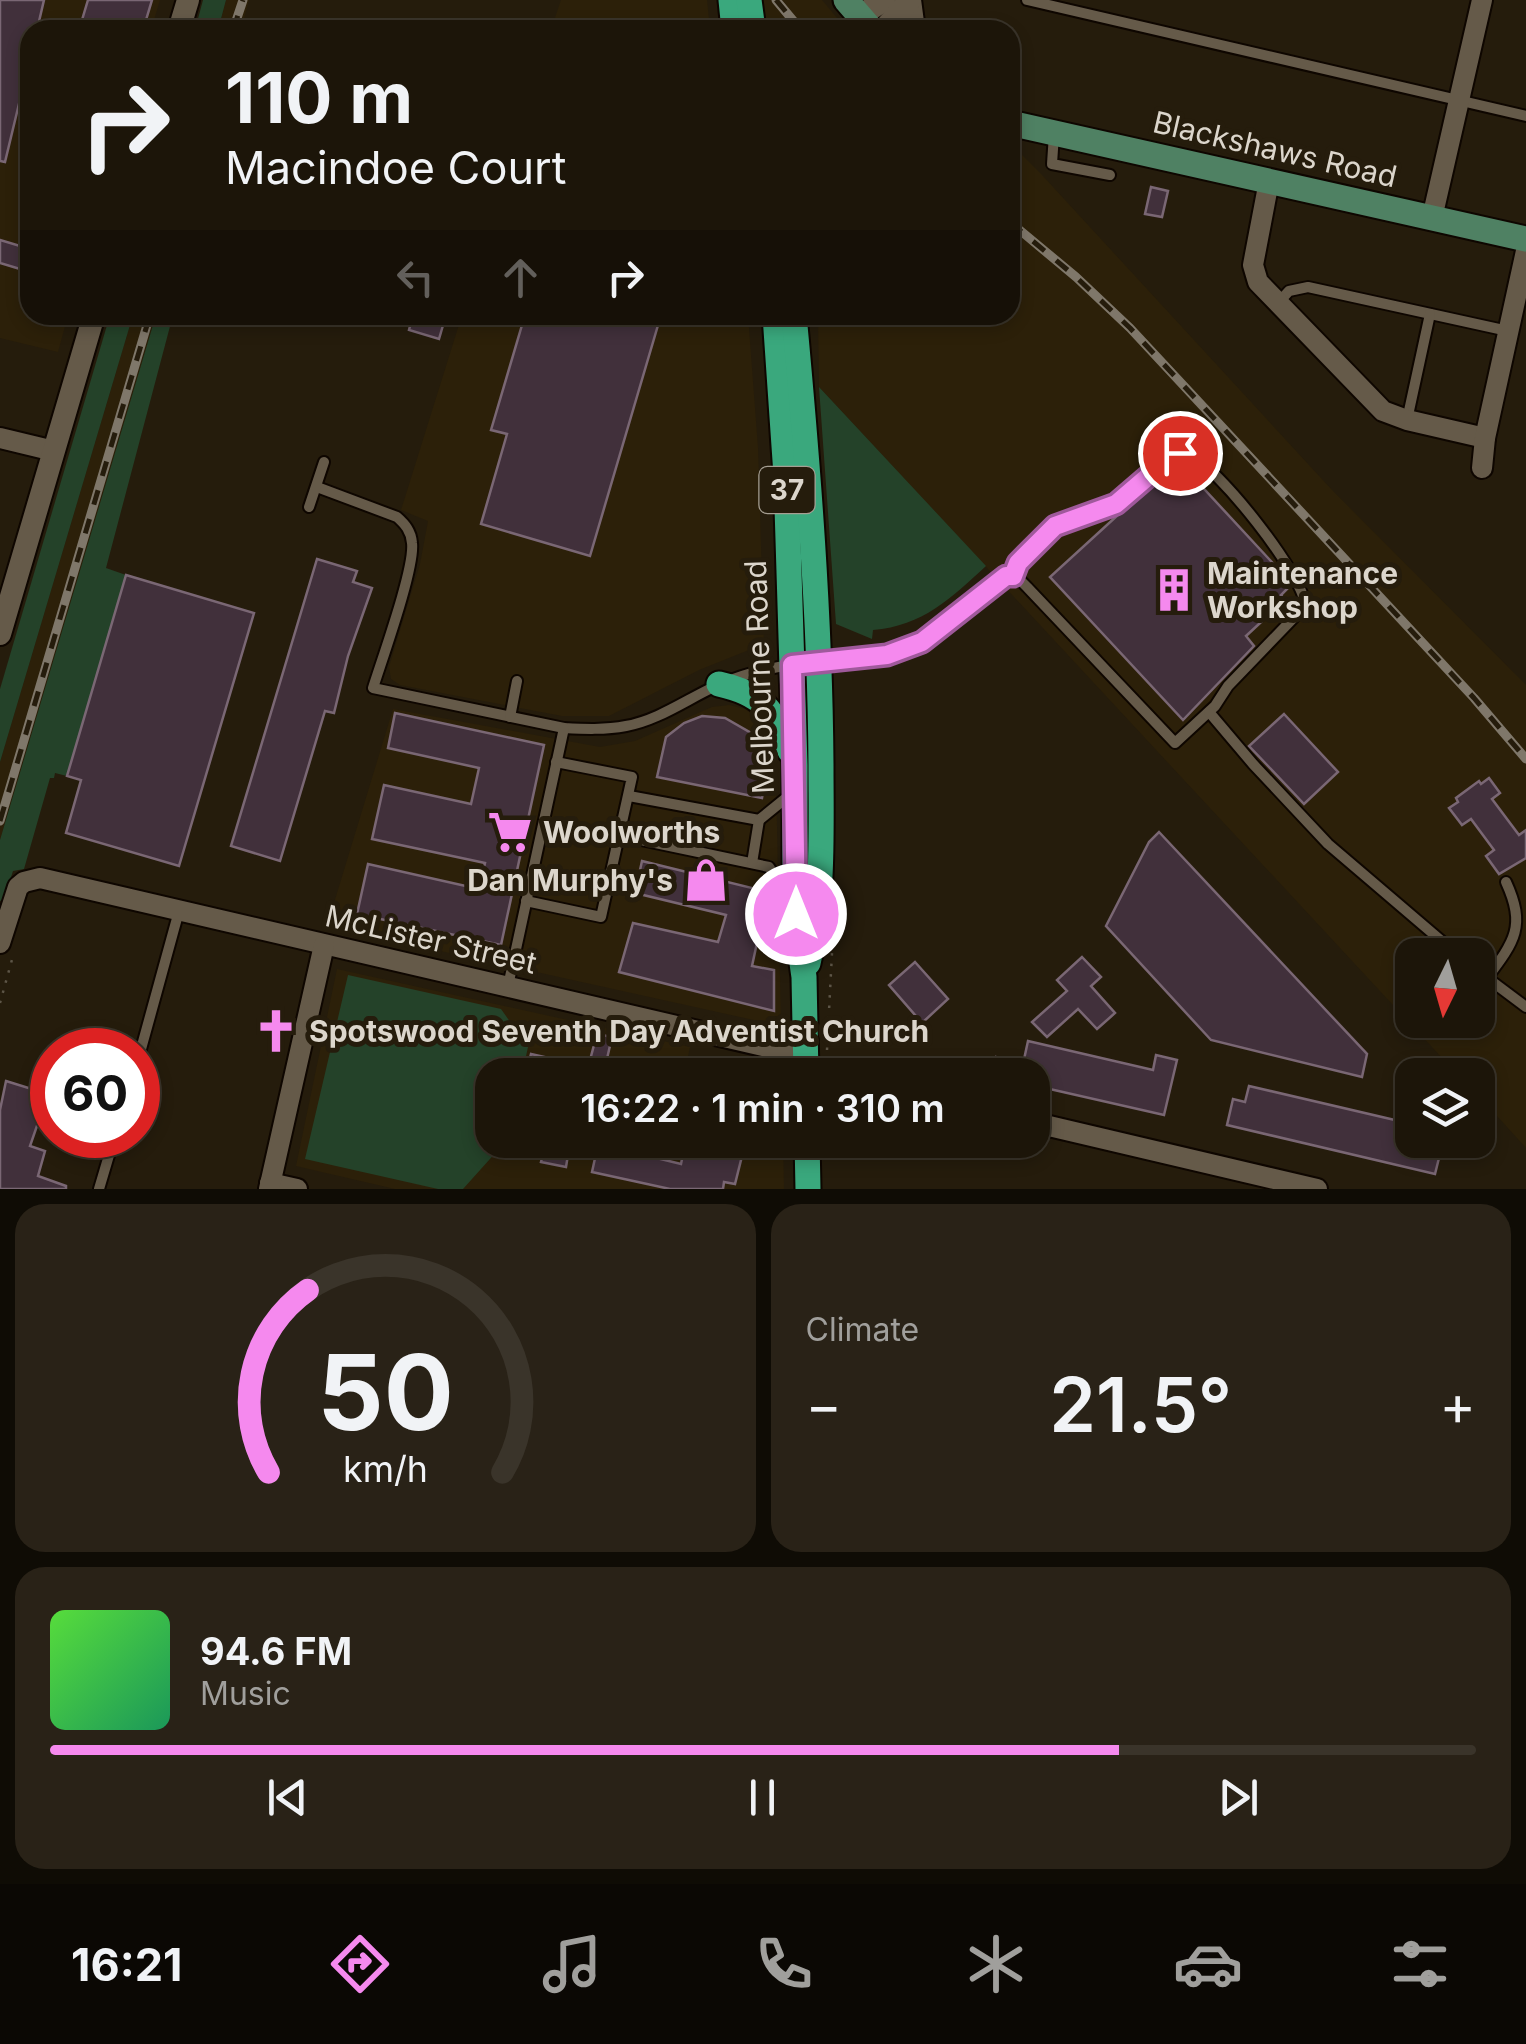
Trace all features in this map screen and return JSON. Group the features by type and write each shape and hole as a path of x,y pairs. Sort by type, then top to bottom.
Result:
{"main road":[{"name":"Blackshaws Road","path":"1020,125 1526,239"},
{"name":"Melbourne Road","path":"775,325 786,475 796,914 804,978 806,1058"},
{"name":"Melbourne Road","path":"795,325 818,662 820,884 818,922 804,978"},
{"path":"719,684 762,700 780,728 795,777"},
{"path":"807,1158 808,1189"}],"street":[{"path":"865,19 884,0"},
{"path":"865,19 910,0"},
{"path":"1432,218 1482,0"},
{"path":"1270,181 1254,265 1258,282 1382,411 1485,438"},
{"path":"1482,468 1485,438 1514,334 1526,251"},
{"path":"0,634 91,325"},
{"path":"0,438 54,451"},
{"name":"McLister Street","path":"7,948 18,888 40,878 784,1052 792,1058"},
{"path":"297,1189 270,1186 324,946"},
{"path":"1050,1126 1317,1189"}],"lane":[{"path":"1027,0 1526,116"},
{"path":"1054,133 1052,164 1110,175"},
{"path":"1278,302 1289,291 1308,286 1514,334"},
{"path":"1407,420 1430,314"},
{"path":"317,487 397,517 406,524 411,536 411,559 373,688 564,728 626,726 660,715 719,684 767,668 887,655 922,642 1006,576 1013,576 1175,743 1301,613 1305,596 1252,516 1189,454 1173,455 1116,504 1055,526 1018,563 1013,576"},
{"path":"310,507 324,462"},
{"path":"510,717 518,681"},
{"path":"1209,712 1328,844 1438,938"},
{"path":"507,988 564,728"},
{"path":"526,902 602,917 622,836 632,777 556,762"},
{"path":"752,863 759,820 795,777"},
{"path":"629,796 759,820"},
{"path":"622,836 770,866 780,884"},
{"path":"1495,961 1520,936 1523,926 1522,906 1506,882"},
{"path":"147,1028 179,910"},
{"path":"1495,984 1526,1008"},
{"path":"100,1189 109,1158"}],"path":[{"path":"0,1002 7,948"}],"shaded area":[{"path":"0,0 160,0 154,20 20,20 20,325 65,325 58,352 0,338"},
{"path":"226,0 249,0 244,20 221,20"},
{"path":"561,0 707,0 709,20 554,20"},
{"path":"762,0 822,0 839,20 765,20"},
{"path":"1020,153 1332,490 1526,685 1526,1148 1495,1114 1495,1058 1442,1058 1424,1038 1495,1038 1495,938 1395,938 1395,1007 819,387 818,325 1020,325"},
{"path":"130,325 153,325 0,840 0,762"},
{"path":"459,325 749,325 758,448 764,644 699,670 609,716 562,716 400,685 391,679 389,667 420,564 428,521 401,510"},
{"path":"729,705 745,709 763,722 772,751 776,777 781,1026 327,926 393,709 600,747 635,741 712,707"},
{"path":"337,969 690,1047 688,1058 475,1058 475,1158 783,1158 784,1189 395,1189 296,1166"}],"green space":[{"path":"203,0 226,0 221,20 198,20"},
{"path":"107,325 130,325 0,762 0,689"},
{"path":"153,325 170,325 106,568 126,575 67,776 55,773 50,778 24,869 13,871 0,901 0,840"},
{"path":"819,387 986,566 935,608 907,623 873,630 872,639 836,624"},
{"path":"348,975 501,1009 528,1047 526,1058 475,1058 475,1158 491,1158 463,1189 438,1189 305,1159"}],"building":[{"path":"0,0 44,0 39,20 20,20 20,100 5,162 0,161"},
{"path":"88,0 152,0 146,20 82,20"},
{"path":"1151,187 1168,191 1162,217 1145,214"},
{"path":"0,240 20,246 20,269 0,263"},
{"path":"410,325 443,325 439,339 409,330"},
{"path":"522,325 658,325 590,556 481,524 507,434 491,430"},
{"name":"Maintenance Workshop","path":"1181,464 1281,572 1289,587 1281,595 1285,600 1246,636 1254,646 1183,720 1050,577"},
{"path":"317,559 357,571 353,582 372,588 348,656 334,713 325,711 280,861 231,846"},
{"path":"126,575 254,613 179,866 66,833 81,780 67,776"},
{"path":"395,713 544,745 501,945 357,914 368,864 479,889 485,863 372,839 384,785 471,804 479,768 388,748"},
{"path":"1284,714 1338,772 1304,804 1249,746"},
{"path":"702,716 725,718 758,737 767,770 762,798 657,777 666,737 684,723"},
{"path":"1489,778 1500,793 1492,799 1519,835 1526,830 1526,858 1499,874 1486,856 1494,850 1471,819 1462,825 1449,808 1458,802 1456,798"},
{"path":"1159,832 1367,1054 1362,1077 1211,1040 1106,926 1149,842"},
{"path":"642,861 768,892 752,966 774,970 774,1011 619,972 633,923 718,942 726,915 635,893"},
{"path":"1082,957 1101,977 1091,986 1115,1013 1097,1029 1078,1009 1047,1037 1032,1022 1067,991 1057,980"},
{"path":"915,962 948,999 922,1023 889,985"},
{"path":"597,1034 612,1037 607,1058 591,1058"},
{"path":"1028,1041 1153,1070 1156,1055 1177,1060 1164,1115 1050,1089 1050,1058 1024,1058"},
{"path":"6,1081 30,1088 30,1158 43,1158 38,1176 66,1189 0,1189 0,1110"},
{"path":"1249,1086 1395,1120 1395,1158 1439,1158 1435,1174 1227,1125 1233,1099 1245,1102"},
{"path":"542,1158 568,1158 566,1167 541,1162"},
{"path":"595,1158 656,1158 681,1164 682,1158 742,1158 735,1184 724,1182 723,1189 670,1189 592,1172"}],"railway":[{"path":"236,20 243,0"},
{"path":"776,0 793,20"},
{"path":"1020,230 1130,328 1526,759"},
{"path":"0,821 147,325"}],"place":[{"name":"Maintenance Workshop","path":"1174,590"},
{"name":"Woolworths","path":"510,832"},
{"name":"Dan Murphy's","path":"706,880"},
{"name":"Spotswood Seventh Day Adventist Church","path":"276,1031"}],"route":[{"path":"796,914 792,665 887,655 922,642 1006,576 1013,576 1018,563 1055,526 1116,504 1180,453"}]}
